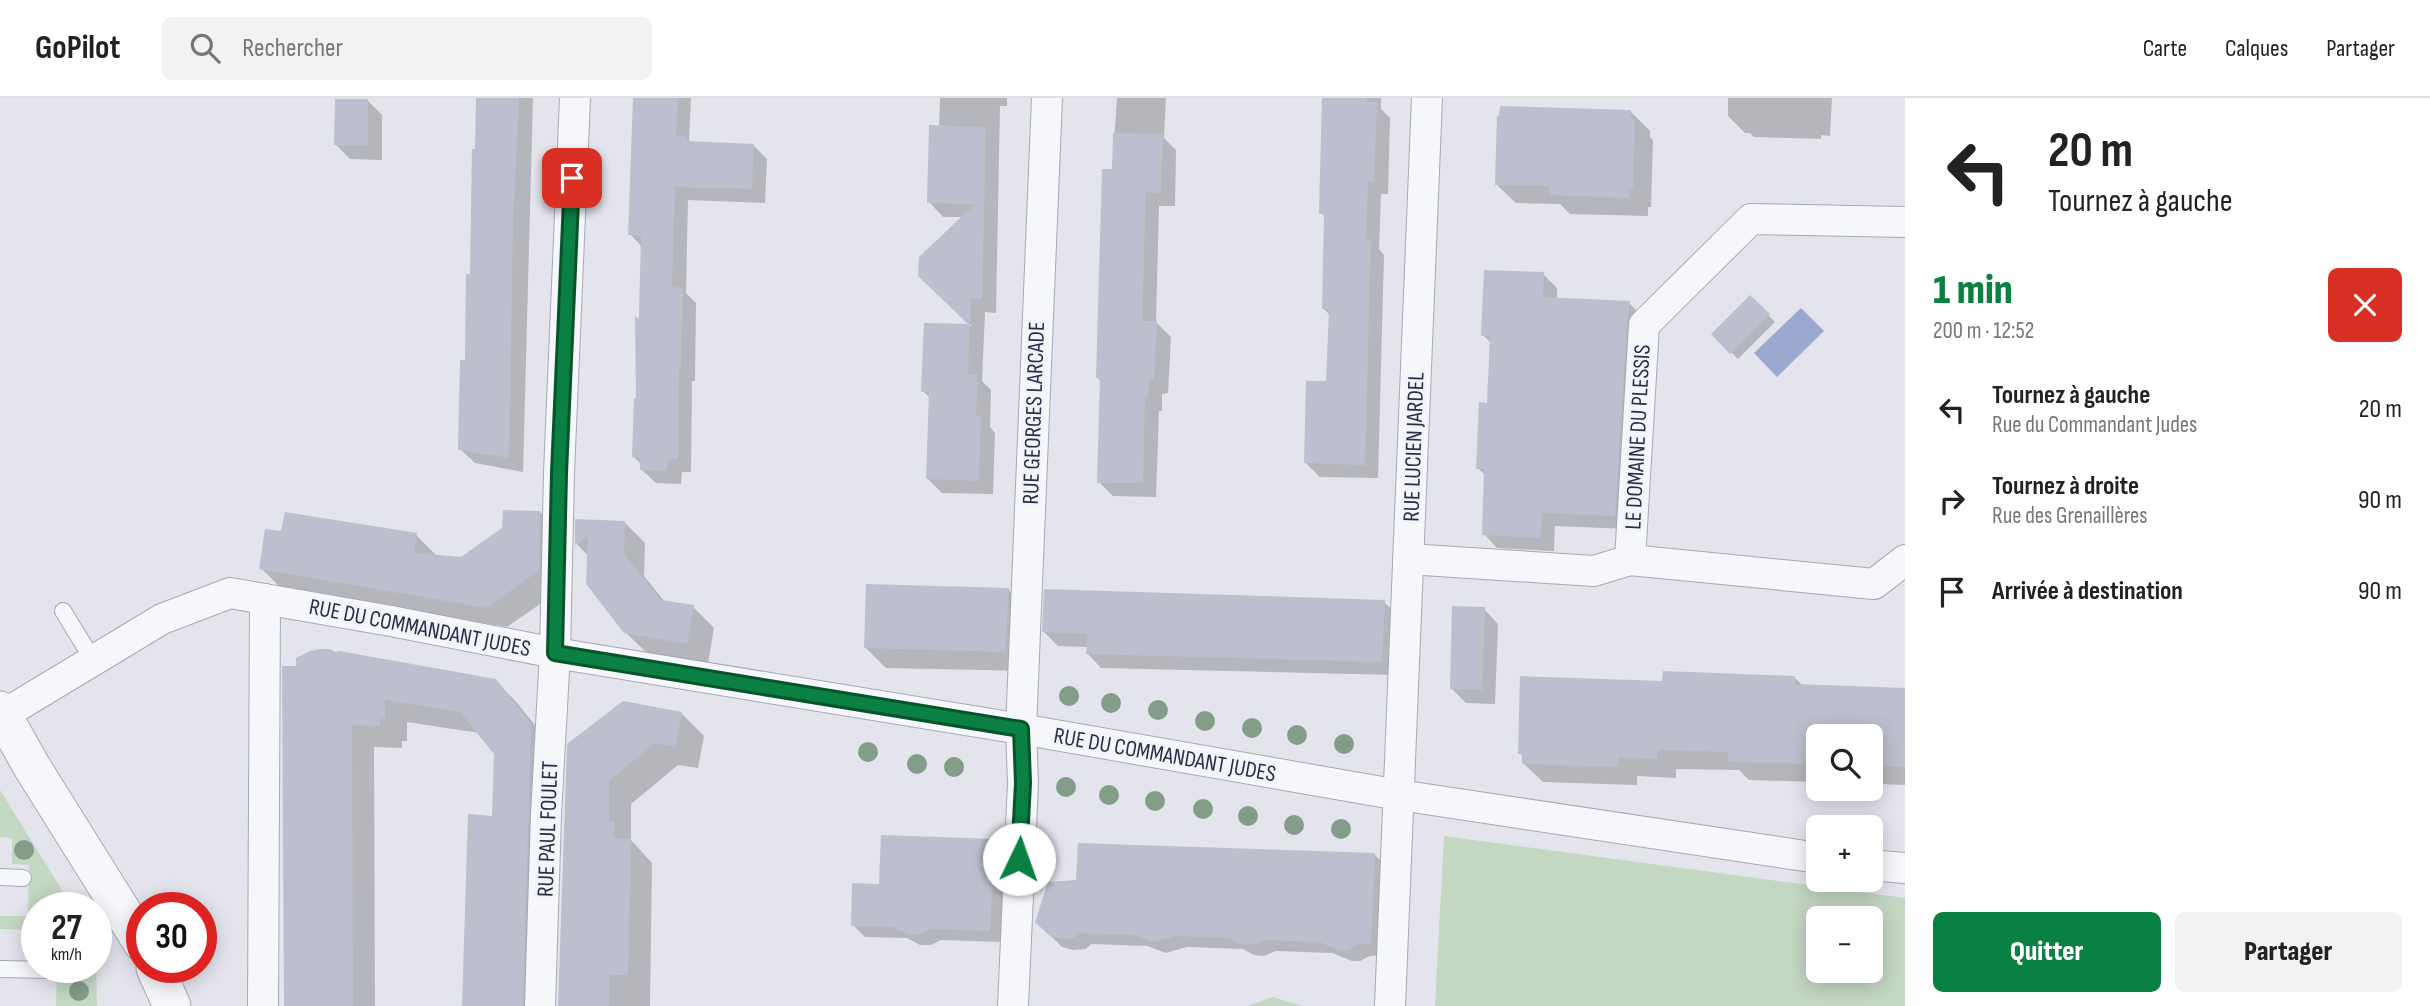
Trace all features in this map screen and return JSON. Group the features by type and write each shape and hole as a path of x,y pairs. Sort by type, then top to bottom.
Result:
{"street":[{"name":"RUE PAUL FOULET","path":"540,1006 575,98"},
{"name":"RUE GEORGES LARCADE","path":"1013,1006 1023,783 1021,729 1047,98"},
{"name":"RUE LUCIEN JARDEL","path":"1390,1006 1427,98"},
{"name":"LE DOMAINE DU PLESSIS","path":"1630,560 1644,325 1751,219 1905,222"},
{"name":"LE DOMAINE DU PLESSIS","path":"1408,559 1594,571 1630,560 1874,583 1905,560"},
{"name":"RUE DU COMMANDANT JUDES","path":"1,713 162,619 230,593 555,653 1021,729 1399,795 1806,857"},
{"path":"263,1006 265,599"},
{"path":"1,713 126,917"},
{"path":"1883,865 1905,868"},
{"path":"162,983 172,1006"}],"lane":[{"path":"63,611 93,660"},
{"path":"0,877 23,878"},
{"path":"0,969 21,969"}],"green space":[{"path":"0,790 63,892 28,892 29,865 12,864 12,838 0,837"},
{"path":"1444,836 1806,885 1806,892 1860,892 1905,898 1905,1006 1435,1006"},
{"path":"0,916 21,916 21,930 0,929"},
{"path":"57,983 97,983 97,1006 56,1006"},
{"path":"1273,997 1302,1006 1248,1006"}],"water":[{"path":"1801,308 1824,331 1777,377 1754,353"}],"building":[{"path":"476,98 519,98 513,224 509,458 458,450 460,360 465,360 466,274 470,274 472,149 475,149"},
{"path":"633,98 678,98 676,136 687,137 687,141 754,144 752,189 675,187 672,287 683,288 681,368 678,459 668,459 667,471 640,470 640,458 632,457 636,398 635,317 639,318 641,235 628,235"},
{"path":"1322,98 1367,98 1367,102 1377,102 1374,181 1368,181 1366,239 1371,239 1365,465 1304,463 1306,381 1326,381 1329,309 1322,309 1324,214 1319,214"},
{"path":"335,99 368,99 368,146 334,145"},
{"path":"1500,106 1631,110 1631,119 1635,119 1633,189 1629,189 1629,198 1549,195 1549,186 1495,185 1497,115 1499,116"},
{"path":"929,125 986,127 982,299 971,299 968,374 978,374 976,416 981,416 979,481 926,479 929,392 921,392 924,323 968,324 918,276 919,257 975,204 927,203"},
{"path":"1113,133 1163,134 1161,193 1146,192 1142,321 1157,321 1154,380 1149,380 1148,397 1145,397 1143,483 1097,483 1100,378 1096,378 1102,169 1112,169"},
{"path":"1484,270 1544,272 1543,297 1630,301 1615,516 1542,513 1541,538 1482,535 1484,469 1476,469 1479,402 1487,403 1490,336 1481,336"},
{"path":"1750,295 1770,314 1730,354 1711,334"},
{"path":"503,510 540,511 539,570 487,608 259,569 265,529 281,531 285,512 417,533 414,553 461,557 502,528"},
{"path":"575,519 625,521 624,554 661,600 694,605 687,644 624,633 586,584 588,536 575,545"},
{"path":"866,584 1009,588 1005,652 864,648"},
{"path":"1044,589 1385,600 1382,662 1086,654 1087,634 1042,632"},
{"path":"1452,606 1485,607 1482,690 1450,689"},
{"path":"320,649 496,679 531,724 523,1006 462,1006 468,814 492,816 494,754 460,712 385,700 385,719 380,719 380,726 352,725 353,1006 284,1006 282,666 296,666 296,658"},
{"path":"1663,671 1795,676 1795,684 1905,688 1905,767 1883,766 1883,724 1806,724 1806,764 1728,762 1728,752 1658,750 1657,759 1619,757 1618,767 1522,764 1522,754 1518,754 1520,676 1662,681"},
{"path":"623,701 682,712 675,747 655,743 609,781 609,821 614,821 614,838 631,839 628,975 610,975 609,1006 558,1006 567,744"},
{"path":"881,835 995,839 990,931 929,929 913,935 894,927 851,926 852,883 879,884"},
{"path":"1078,843 1375,853 1371,944 1357,944 1348,950 1339,950 1319,942 1263,940 1251,945 1240,944 1230,938 1175,936 1153,942 1134,935 1079,933 1074,938 1067,939 1051,937 1035,922 1048,882 1076,880"}],"route":[{"path":"572,178 559,473 555,653 1021,729 1023,783 1019,859"}]}
